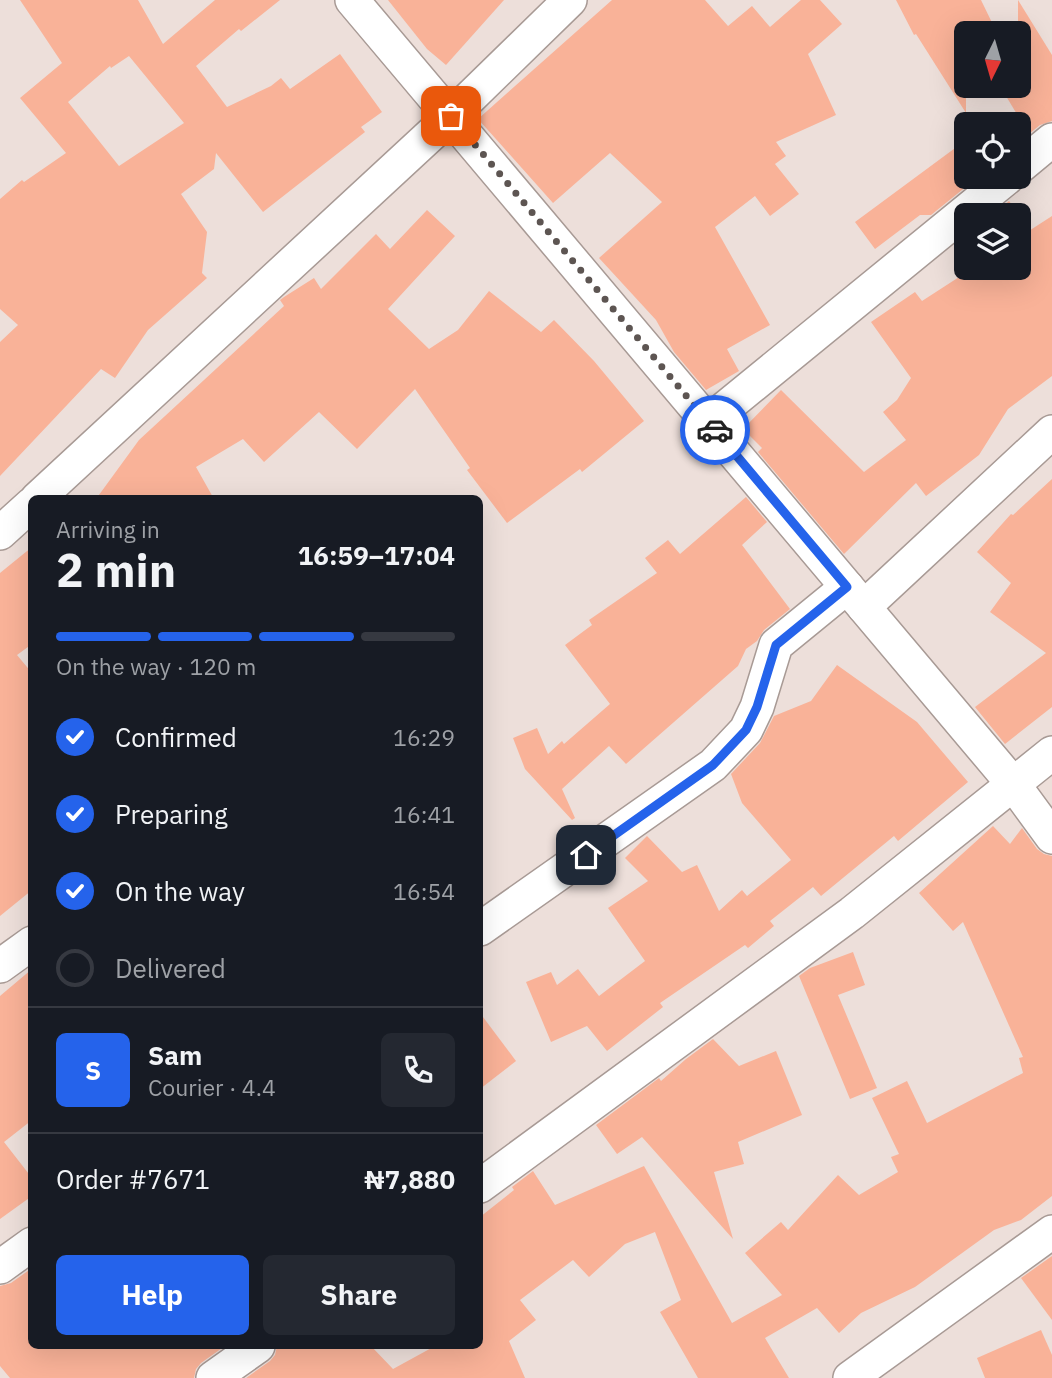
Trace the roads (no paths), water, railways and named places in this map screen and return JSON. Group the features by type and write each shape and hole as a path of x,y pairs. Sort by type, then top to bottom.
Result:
{"street":[{"path":"352,0 1014,785 1052,837"},
{"path":"41,495 451,116 570,0"},
{"path":"1031,158 1052,141"},
{"path":"708,422 993,189"},
{"path":"483,927 713,765 746,730 757,707 776,645 855,597 1052,432"},
{"path":"0,533 28,508"},
{"path":"483,1184 852,913 1052,753"},
{"path":"0,966 28,946"},
{"path":"850,1378 1052,1232"},
{"path":"0,1267 28,1247"},
{"path":"213,1378 254,1349"}]}
